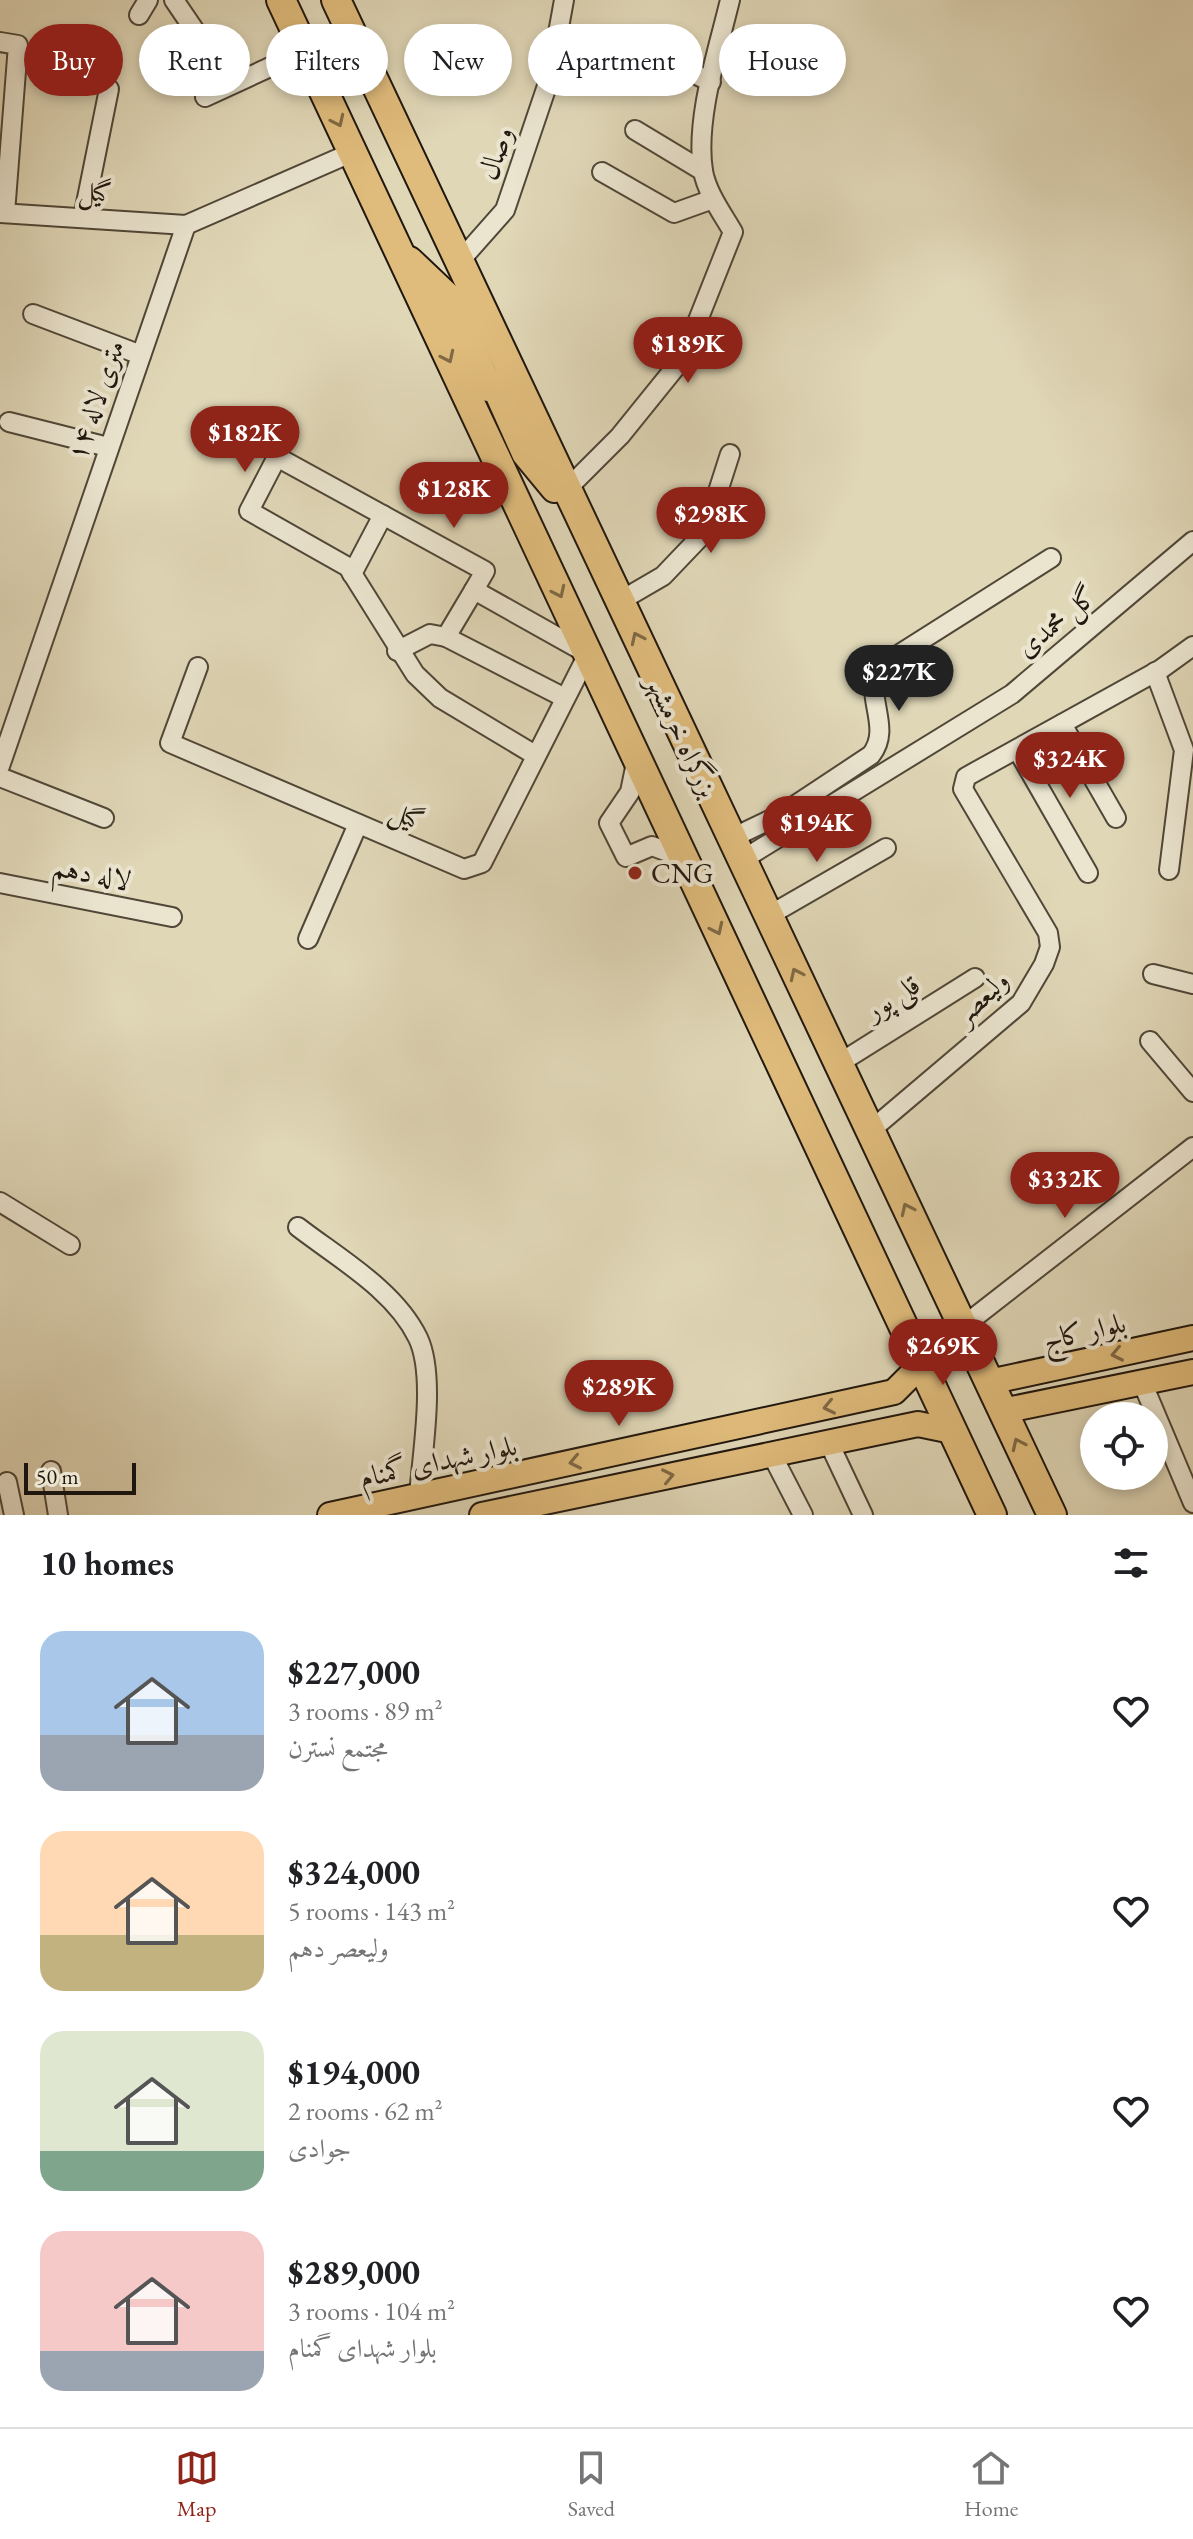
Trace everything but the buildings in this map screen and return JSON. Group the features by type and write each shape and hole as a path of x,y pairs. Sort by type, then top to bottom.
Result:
{"highway":[{"name":"بزرگراه خرمشهر","path":"281,0 292,24"},
{"name":"بزرگراه خرمشهر","path":"336,0 459,262 491,386 588,654 992,1515"},
{"name":"بزرگراه خرمشهر","path":"326,96 400,254 567,489 1052,1515"},
{"path":"491,386 526,453 581,520"}],"main road":[{"name":"بلوار کاج","path":"989,1382 1193,1338"},
{"path":"898,1391 921,1365"},
{"path":"1038,1372 1031,1381 1030,1392 1043,1403"},
{"path":"1002,1411 1193,1372"},
{"path":"898,1391 910,1390 923,1399 925,1411 918,1424"},
{"name":"بلوار شهدای گمنام","path":"330,1515 898,1391"},
{"path":"482,1515 918,1424 952,1431"}],"street":[{"path":"174,0 190,24"},
{"name":"وصال","path":"459,262 505,210 550,77 564,0"},
{"path":"567,489 620,436 683,358 733,232 713,199 703,171 703,140 711,82 730,0"},
{"path":"0,42 18,45 2,213"},
{"path":"205,97 266,69"},
{"path":"703,78 711,82"},
{"path":"83,218 108,96"},
{"path":"635,130 703,171"},
{"path":"186,225 353,152"},
{"path":"602,172 674,213 713,199"},
{"name":"گیل","path":"2,213 186,225"},
{"name":"۱۴ متری لاله","path":"0,766 186,225"},
{"path":"33,314 141,355"},
{"path":"9,422 108,447"},
{"path":"620,601 663,576 705,532 730,454"},
{"path":"446,637 485,571 277,457 249,511 340,562 352,574 397,651 440,698 535,755"},
{"path":"352,574 383,515"},
{"name":"گل محمدی","path":"737,849 1012,694 1192,541"},
{"path":"737,849 782,814 871,755 880,744 882,730 872,688 879,667 1051,558"},
{"path":"474,590 588,654"},
{"path":"397,651 430,634 446,637 565,698"},
{"path":"1088,873 1017,749 1155,672 1193,646"},
{"name":"گیل","path":"198,667 170,743 448,864 474,868 482,863 588,654"},
{"path":"1155,672 1184,750 1169,870"},
{"path":"1062,724 1116,818"},
{"name":"ولیعصر","path":"870,1131 1021,1003 1044,964 1050,947 1048,933 963,789 966,777 1017,749"},
{"path":"637,758 630,792 609,823 626,857 652,846 684,858"},
{"path":"0,777 104,818"},
{"path":"308,939 358,824"},
{"path":"768,916 886,848"},
{"name":"لاله دهم","path":"0,883 172,917"},
{"path":"1153,974 1193,984"},
{"name":"قلی پور","path":"838,1064 975,978"},
{"path":"1150,1041 1193,1092"},
{"path":"962,1327 1193,1147"},
{"path":"0,1202 70,1245"},
{"path":"298,1227 379,1290 418,1338 426,1367 419,1496"},
{"path":"1142,1382 1193,1503"},
{"path":"829,1443 863,1515"},
{"path":"772,1455 803,1515"},
{"path":"51,1471 58,1515"},
{"path":"7,1482 14,1515"}],"place":[{"name":"CNG","path":"635,873"}]}
